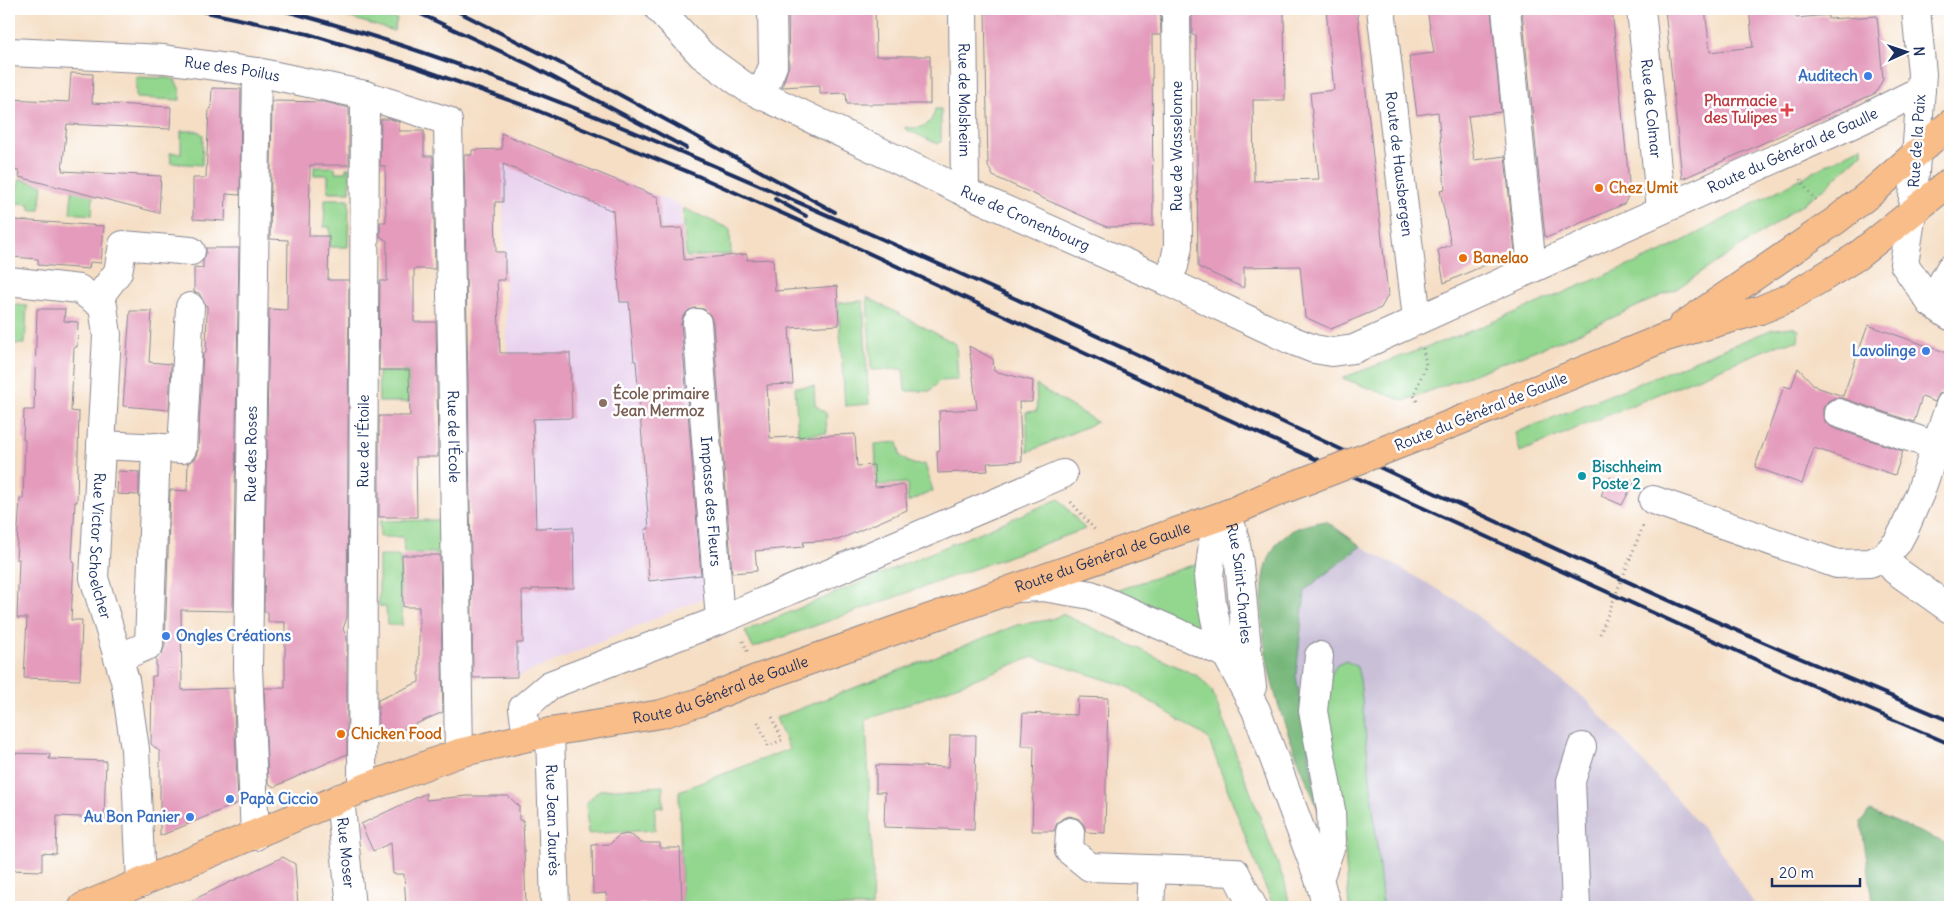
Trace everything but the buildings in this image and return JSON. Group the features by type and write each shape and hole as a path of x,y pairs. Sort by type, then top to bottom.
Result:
{"main road":[{"name":"Route du Général de Gaulle","path":"1666,337 1835,221 1872,192 1950,124"},
{"name":"Route du Général de Gaulle","path":"100,904 141,883 255,836 351,793 459,753 539,734 660,714 697,703 756,679 1227,514 1666,337 1760,310 1789,298 1856,257 1950,182"}],"street":[{"name":"Rue de Cronenbourg","path":"659,9 702,55 760,95 965,192 1166,281 1314,350 1332,352 1354,349 1417,319"},
{"path":"760,95 773,66 772,9"},
{"name":"Rue de Molsheim","path":"963,9 965,192"},
{"name":"Rue de Wasselonne","path":"1166,281 1174,266 1178,246 1176,9"},
{"name":"Route de Hausbergen","path":"1381,9 1417,319"},
{"path":"1506,9 1532,268"},
{"name":"Rue de Colmar","path":"1641,9 1661,209"},
{"name":"Rue de la Paix","path":"1916,9 1921,51 1921,90 1912,214 1904,264 1941,310"},
{"name":"Rue des Poilus","path":"9,52 164,60 258,72 366,95 448,121"},
{"name":"Rue des Roses","path":"255,836 248,667 258,72"},
{"name":"Route du Général de Gaulle","path":"1417,319 1861,120 1921,90"},
{"name":"Rue de l'Étoile","path":"351,793 366,95"},
{"name":"Rue de l'École","path":"448,121 459,753"},
{"path":"9,281 80,289 96,301 118,272 123,245 191,251"},
{"path":"1941,310 1950,268"},
{"name":"Rue Victor Schoelcher","path":"96,301 103,306 107,335 94,578 125,680 135,749 141,883"},
{"path":"101,444 182,449 190,307"},
{"name":"Impasse des Fleurs","path":"697,322 720,620"},
{"path":"1653,500 1837,564 1870,563 1884,557 1897,543 1905,528 1920,493 1950,405"},
{"path":"1838,413 1936,446"},
{"path":"118,658 149,645 156,448"},
{"path":"539,734 523,708 550,685 720,620 1057,476"},
{"name":"Rue Saint-Charles","path":"1227,514 1213,543 1209,576 1215,620 1226,654 1256,710 1319,879 1327,907"},
{"name":"Rue Saint-Charles","path":"1227,514 1234,531 1241,572 1246,651 1256,710"},
{"path":"1884,557 1895,570 1950,609"},
{"name":"Rue Saint-Charles","path":"1014,588 1043,587 1091,595 1226,654"},
{"path":"1319,656 1313,711 1332,810 1332,843 1319,879"},
{"name":"Rue Jean Jaurès","path":"539,734 555,907"},
{"path":"1576,907 1571,780 1582,747"},
{"name":"Rue Moser","path":"351,793 351,907"},
{"path":"1070,832 1069,850 1090,867 1235,872 1253,907"},
{"path":"1150,907 1152,870"}],"path":[{"path":"1417,319 1426,365 1414,395 1417,401"},
{"path":"1057,476 1098,533"},
{"path":"1600,634 1653,500"},
{"path":"758,722 768,746 782,740 771,714"}],"shaded area":[{"name":"École primaire Jean Mermoz","path":"501,133 680,205 711,595 517,677"},
{"path":"1361,546 1455,599 1588,701 1714,841 1756,907 1349,907 1342,808 1319,812 1296,676 1305,589"}],"green space":[{"path":"321,9 372,9 397,19 394,31"},
{"path":"136,77 169,78 175,80 180,90 180,100 136,98"},
{"path":"935,109 941,109 941,142 938,144 905,129 905,127 916,128 925,126 934,115"},
{"path":"181,131 198,131 203,135 202,165 171,163 170,153 181,153"},
{"path":"1862,146 1862,153 1826,187 1772,226 1676,289 1567,338 1404,401 1342,378 1468,332 1662,252"},
{"path":"314,167 335,167 335,172 346,172 346,168 350,168 350,192 328,192 328,175 314,175"},
{"path":"74,173 94,174 92,215 70,213"},
{"path":"20,179 43,185 40,210 30,210 30,204 17,203 16,208 11,208"},
{"path":"325,199 349,199 348,247 330,247 330,227 324,227"},
{"path":"683,208 730,229 731,254 686,257"},
{"path":"867,297 956,344 958,380 940,381 930,391 905,391 903,369 871,370"},
{"path":"863,301 869,404 845,406 838,303"},
{"path":"9,304 27,306 25,344 11,344"},
{"path":"1792,327 1799,330 1798,341 1779,344 1520,452 1515,433 1773,329"},
{"path":"378,372 409,372 409,402 379,402"},
{"path":"1036,385 1097,422 1028,452 1026,412 1037,411"},
{"path":"814,386 815,405 826,413 827,433 798,435 795,387"},
{"path":"898,442 900,456 917,465 925,464 933,491 908,502 907,483 877,485 875,444"},
{"path":"1059,499 1085,529 753,648 745,631"},
{"path":"439,520 440,566 437,565 436,553 404,553 403,537 380,537 380,521"},
{"path":"1326,521 1361,546 1305,590 1296,676 1319,812 1289,735 1272,682 1266,655 1262,600 1266,566 1277,543 1293,530"},
{"path":"379,556 400,556 402,625 387,625 386,607 379,606"},
{"path":"1198,563 1207,631 1112,592"},
{"path":"1062,614 1198,676 1212,691 1285,883 1290,907 1274,907 1208,738 1126,686 1033,657 866,720 873,871 872,907 682,907 679,791 789,749 776,718 1017,625 1046,620"},
{"path":"1346,661 1357,667 1360,680 1383,907 1349,907 1342,808 1325,708 1331,674 1337,665"},
{"path":"663,786 663,807 655,808 655,830 588,834 586,804 599,790"},
{"path":"1870,811 1950,845 1950,907 1874,907 1861,822"}],"railway":[{"path":"192,9 308,34 404,63 531,108 698,176 1805,682 1950,744"},
{"path":"278,9 437,57 516,85 671,147 1111,342 1635,585 1792,655 1950,721"},
{"path":"410,9 530,65 686,148"},
{"path":"453,9 578,72 835,212"},
{"path":"775,199 806,216"}],"place":[{"name":"Auditech","path":"1868,76"},
{"name":"Pharmacie des Tulipes","path":"1787,110"},
{"name":"Chez Umit","path":"1599,188"},
{"name":"Banelao","path":"1463,258"},
{"name":"Lavolinge","path":"1926,351"},
{"name":"École primaire Jean Mermoz","path":"603,403"},
{"name":"Bischheim Poste 2","path":"1582,476"},
{"name":"Ongles Créations","path":"166,636"},
{"name":"Chicken Food","path":"341,734"},
{"name":"Papà Ciccio","path":"230,799"},
{"name":"Au Bon Panier","path":"190,817"}]}
